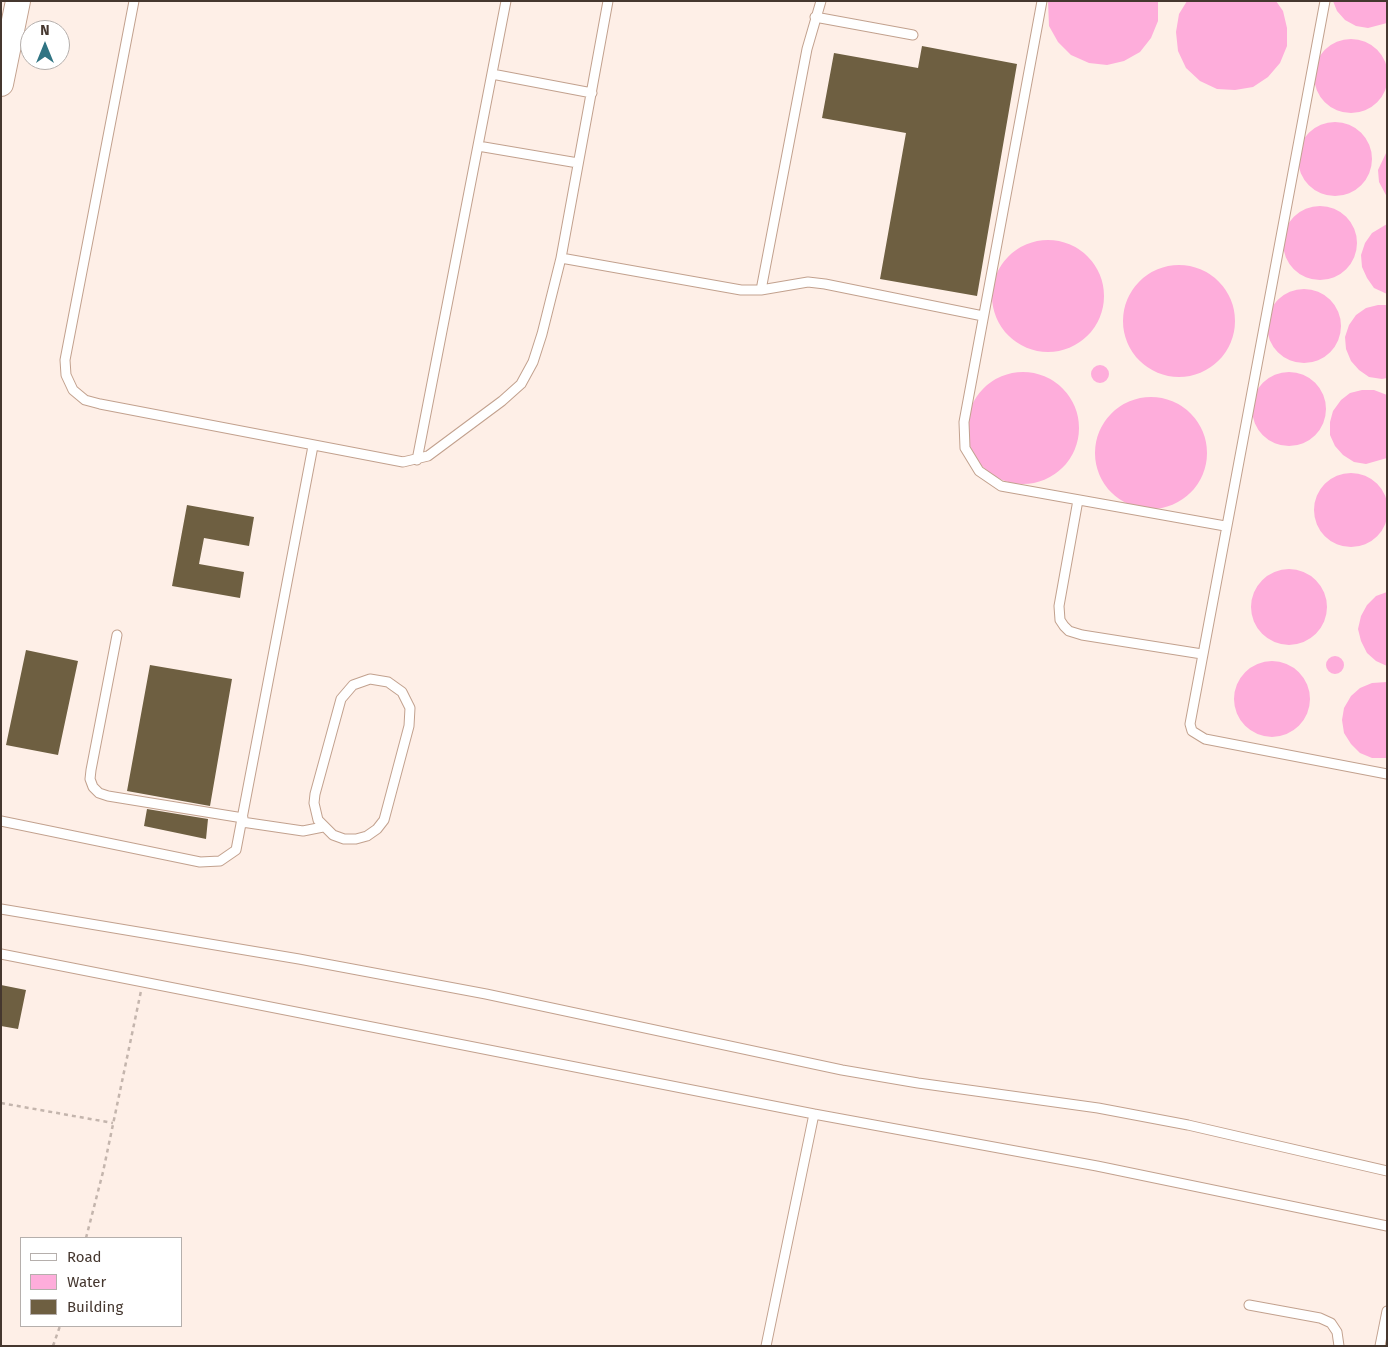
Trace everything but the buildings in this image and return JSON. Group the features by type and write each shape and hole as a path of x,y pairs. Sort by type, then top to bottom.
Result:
{"street":[{"path":"1,84 18,1"}],"lane":[{"path":"134,1 65,360 66,375 73,390 85,400 100,404 389,461 416,460 437,450 512,393 520,384 533,362 561,258 608,1"},
{"path":"416,460 506,1"},
{"path":"761,290 815,17 821,1"},
{"path":"1042,1 964,422 965,448 971,461 989,480 1001,486 1225,526"},
{"path":"1325,1 1225,526 1190,724 1192,731 1198,736 1387,774"},
{"path":"815,17 913,35"},
{"path":"492,74 592,93"},
{"path":"478,146 578,164"},
{"path":"561,258 741,290 761,290 791,283 825,284 983,316"},
{"path":"1,821 210,863 220,861 236,850 313,446"},
{"path":"1078,500 1059,606 1059,613 1064,626 1075,634 1202,654"},
{"path":"117,635 91,770 90,779 93,787 100,793 108,796 242,820 303,830 323,827"},
{"path":"370,679 388,682 396,686 407,700 410,717 384,820 372,832 356,839 344,839 332,835 323,827 315,811 315,794 341,698 353,685 361,681 370,679"},
{"path":"1,909 299,959 486,994 842,1070 918,1083 1098,1108 1152,1118 1387,1171"},
{"path":"1,954 814,1114 1097,1166 1387,1226"},
{"path":"766,1346 814,1114"},
{"path":"1249,1305 1320,1318 1331,1323 1337,1332 1339,1346"},
{"path":"1380,1346 1387,1312"}],"path":[{"path":"86,1237 113,1123 142,982"},
{"path":"1,1103 113,1123"},
{"path":"53,1346 60,1327"}],"water":[{"path":"1048,1 1158,1 1158,21 1151,38 1140,52 1124,61 1107,65 1089,63 1071,55 1058,42 1049,26"},
{"path":"1187,1 1276,1 1283,11 1287,28 1287,46 1280,63 1268,77 1253,87 1235,90 1217,89 1200,81 1186,68 1178,51 1176,32 1179,14"},
{"path":"1333,1 1387,1 1387,23 1368,28 1356,26 1345,20 1337,11"},
{"path":"1351,39 1372,45 1382,55 1388,76 1382,97 1372,107 1351,113 1330,107 1320,97 1314,76 1320,55 1330,45"},
{"path":"1335,122 1356,128 1366,138 1372,159 1366,180 1356,190 1335,196 1314,190 1304,180 1298,159 1304,138 1314,128"},
{"path":"1387,151 1387,197 1379,182 1378,170"},
{"path":"1320,206 1341,212 1351,222 1357,243 1351,264 1341,274 1320,280 1299,274 1289,264 1283,243 1289,222 1299,212"},
{"path":"1387,224 1387,294 1374,288 1367,278 1362,267 1361,255 1365,243 1372,233"},
{"path":"1048,240 1069,245 1087,257 1099,275 1104,296 1099,317 1087,335 1069,347 1048,352 1027,347 1009,335 997,317 992,296 997,275 1009,257 1027,245"},
{"path":"1179,265 1200,270 1218,282 1230,300 1235,321 1230,342 1218,360 1200,372 1179,377 1158,372 1140,360 1128,342 1123,321 1128,300 1140,282 1158,270"},
{"path":"1304,289 1325,295 1335,305 1341,326 1335,347 1325,357 1304,363 1283,357 1273,347 1267,326 1273,305 1283,295"},
{"path":"1387,305 1387,378 1382,379 1369,377 1351,361 1346,349 1345,337 1349,325 1356,315 1366,308"},
{"path":"1100,365 1106,368 1109,374 1106,380 1100,383 1094,380 1091,374 1094,368"},
{"path":"1023,372 1044,377 1062,389 1074,407 1079,428 1074,449 1062,467 1044,479 1023,484 1002,479 984,467 972,449 967,428 972,407 984,389 1002,377"},
{"path":"1289,372 1310,378 1320,388 1326,409 1320,430 1310,440 1289,446 1268,440 1258,430 1252,409 1258,388 1268,378"},
{"path":"1374,390 1387,395 1387,458 1366,464 1354,462 1343,455 1335,446 1330,435 1330,422 1333,411 1341,400 1350,393"},
{"path":"1151,397 1172,402 1190,414 1202,432 1207,453 1202,474 1190,492 1172,504 1151,509 1130,504 1112,492 1100,474 1095,453 1100,432 1112,414 1130,402"},
{"path":"1351,473 1372,479 1382,489 1388,510 1382,531 1372,541 1351,547 1330,541 1320,531 1314,510 1320,489 1330,479"},
{"path":"1282,569 1296,569 1310,575 1321,586 1327,600 1324,622 1316,634 1296,645 1282,645 1268,639 1257,628 1251,614 1251,600 1257,586 1268,575"},
{"path":"1387,592 1387,666 1376,661 1367,653 1358,629 1361,616 1367,605 1376,596"},
{"path":"1335,656 1341,659 1344,665 1341,671 1335,674 1329,671 1326,665 1329,659"},
{"path":"1265,661 1279,661 1293,667 1304,678 1310,692 1307,714 1299,726 1279,737 1265,737 1251,731 1240,720 1234,706 1234,692 1240,678 1251,667"},
{"path":"1387,682 1387,758 1372,758 1360,753 1344,733 1342,720 1344,708 1351,696 1360,688 1372,683"}]}
